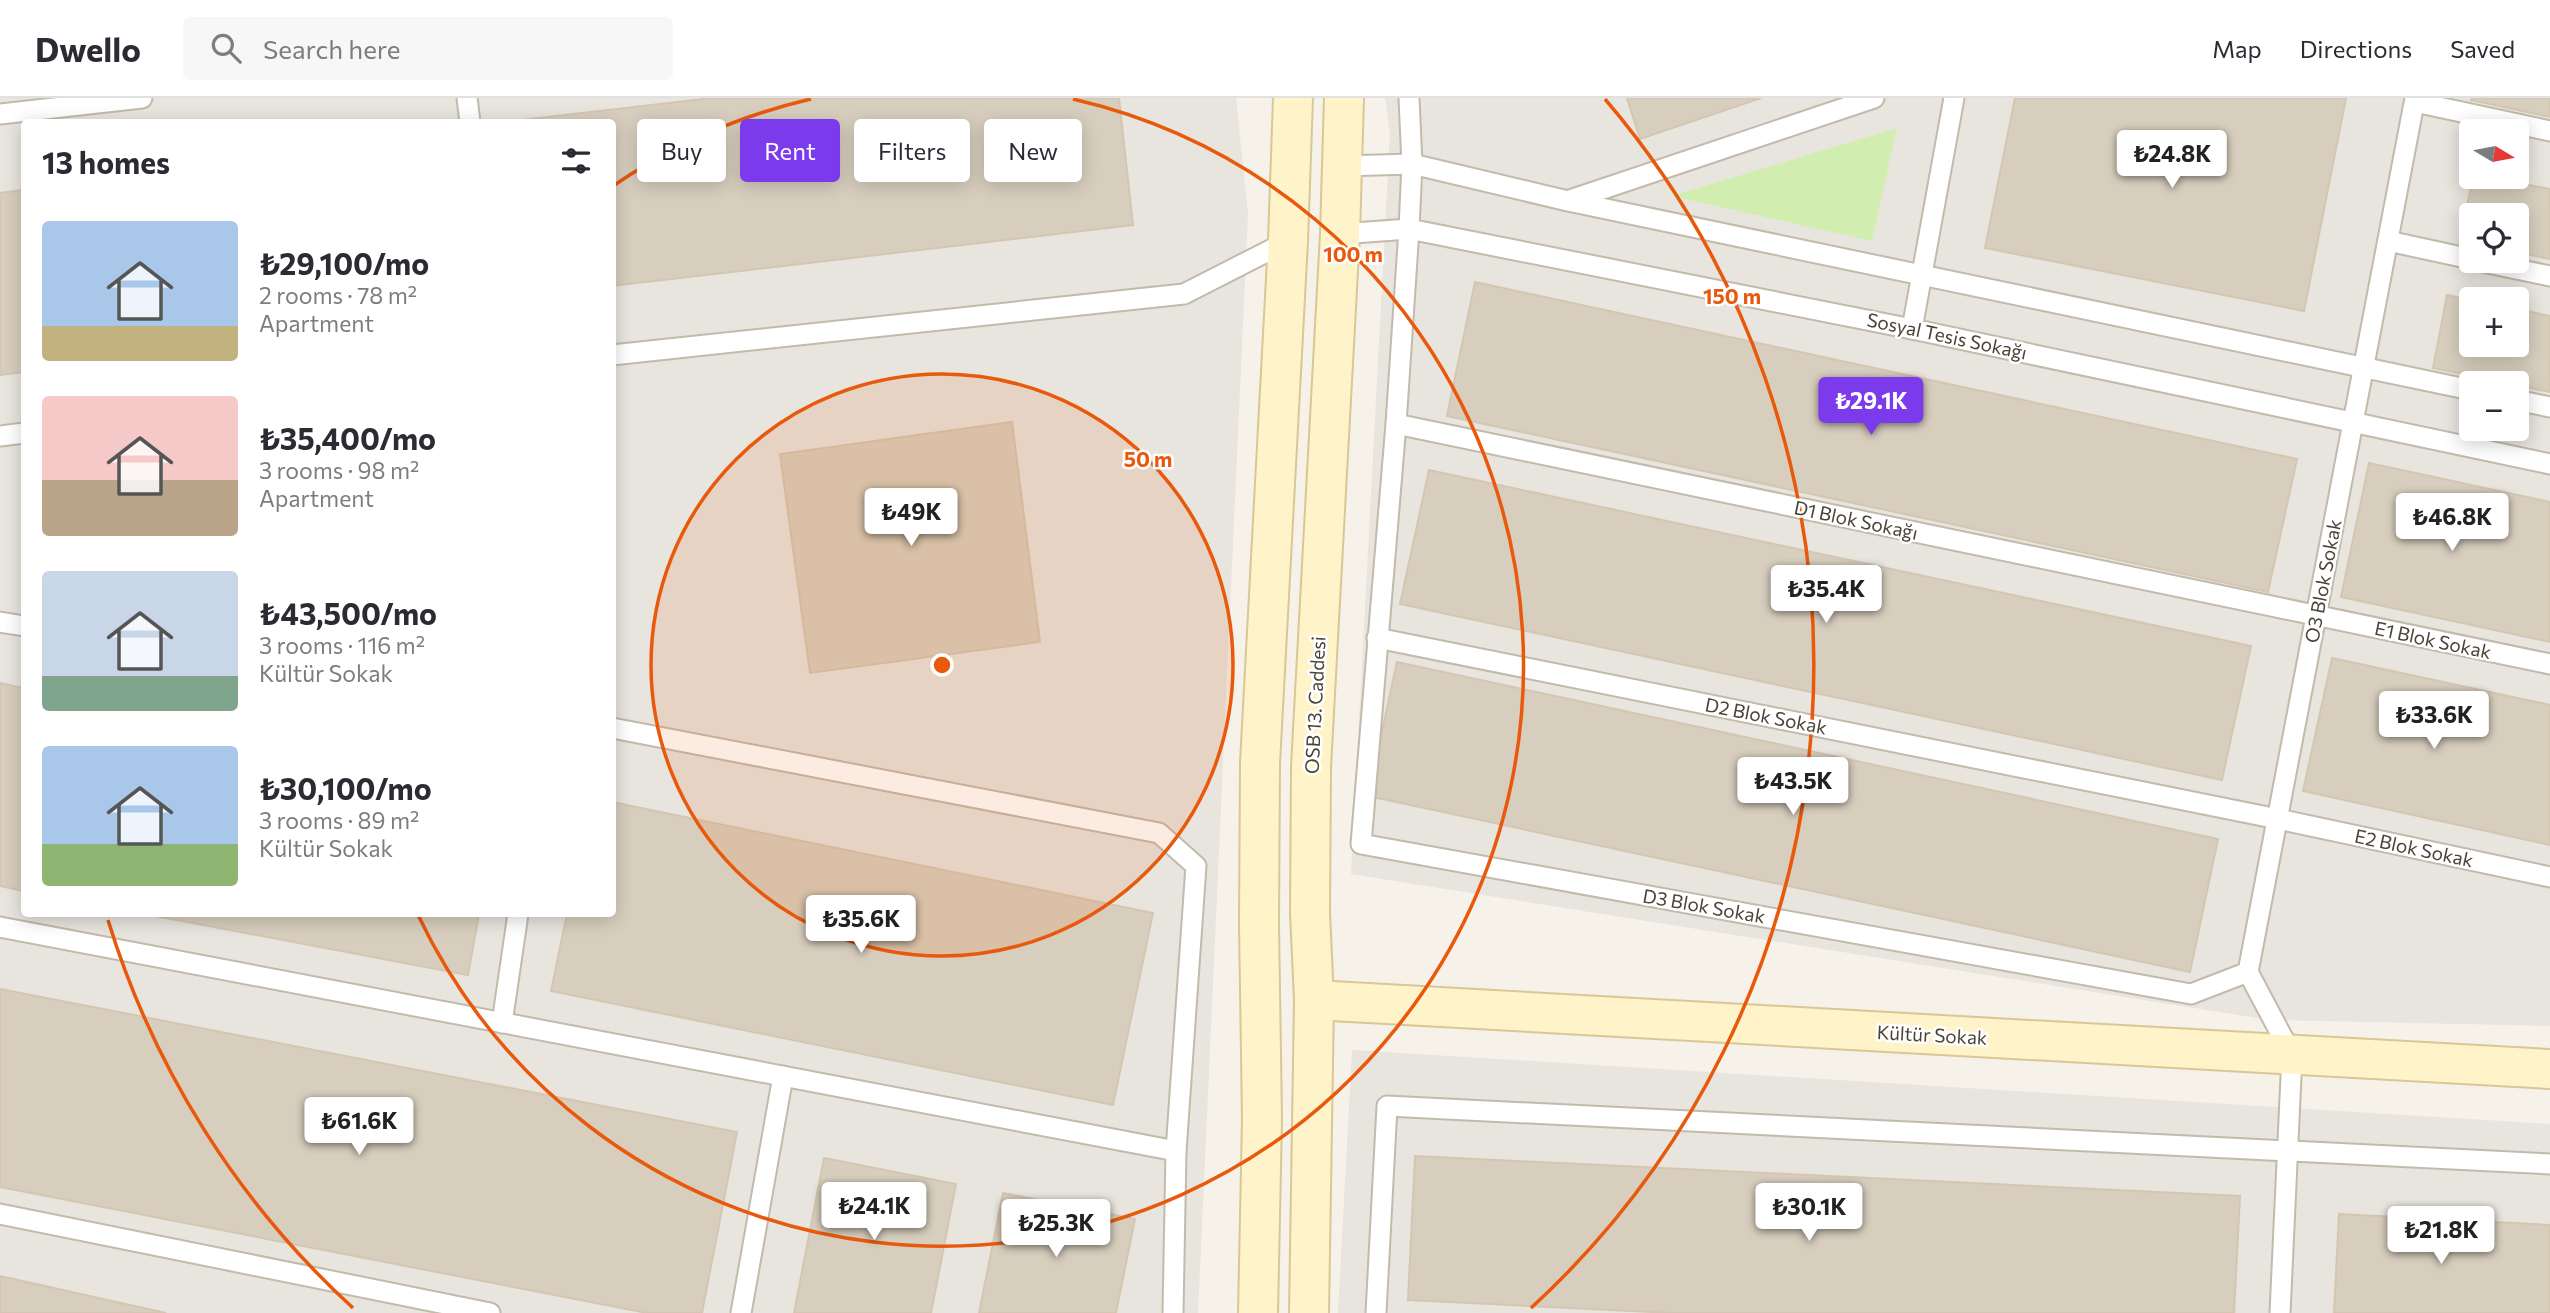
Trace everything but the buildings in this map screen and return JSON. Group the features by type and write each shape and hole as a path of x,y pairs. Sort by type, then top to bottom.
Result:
{"street":[{"path":"1258,1313 1262,1119 1260,763 1293,98"},
{"name":"OSB 13. Caddesi","path":"1309,1313 1314,1000 1310,913 1311,767 1345,98"},
{"path":"1291,174 1343,166"},
{"path":"1288,241 1340,234"},
{"name":"Kültür Sokak","path":"1314,1000 2550,1069"}],"lane":[{"path":"0,114 142,98"},
{"path":"467,98 470,119"},
{"path":"1377,638 1396,424 1409,229 1412,164 1409,98"},
{"path":"1568,201 1874,98"},
{"path":"1912,329 1954,98"},
{"path":"2415,100 2550,131"},
{"name":"O3 Blok Sokak","path":"2248,972 2415,100"},
{"path":"1343,166 1412,164 1568,201 2459,388"},
{"name":"Sosyal Tesis Sokağı","path":"1340,234 1409,229 1912,329 2550,464"},
{"path":"616,355 1184,294 1288,241"},
{"path":"2388,241 2459,256"},
{"path":"2529,272 2550,276"},
{"path":"2529,403 2550,407"},
{"name":"D1 Blok Sokağı","path":"1396,424 2316,615"},
{"path":"0,436 21,433"},
{"name":"E1 Blok Sokak","path":"2316,615 2550,664"},
{"path":"0,622 21,626"},
{"name":"D2 Blok Sokak","path":"1377,638 2278,819"},
{"name":"D3 Blok Sokak","path":"1377,638 1361,844 2191,994 2248,972"},
{"path":"616,730 1159,833 1196,866 1175,1151 1173,1313"},
{"name":"E2 Blok Sokak","path":"2278,819 2550,877"},
{"path":"502,1023 518,917"},
{"path":"0,927 1175,1151"},
{"path":"2248,972 2292,1055 2280,1313"},
{"path":"741,1313 783,1076"},
{"path":"1376,1313 1387,1106 2550,1164"},
{"path":"0,1214 490,1313"}],"shaded area":[{"path":"0,98 1236,98 1248,213 1198,1313 0,1313"},
{"path":"1385,98 2550,98 2550,1026 2270,1020 1351,874 1390,134"},
{"path":"1352,1050 2550,1124 2550,1313 1338,1313"}],"green space":[{"path":"1897,128 1872,241 1672,196"}]}
